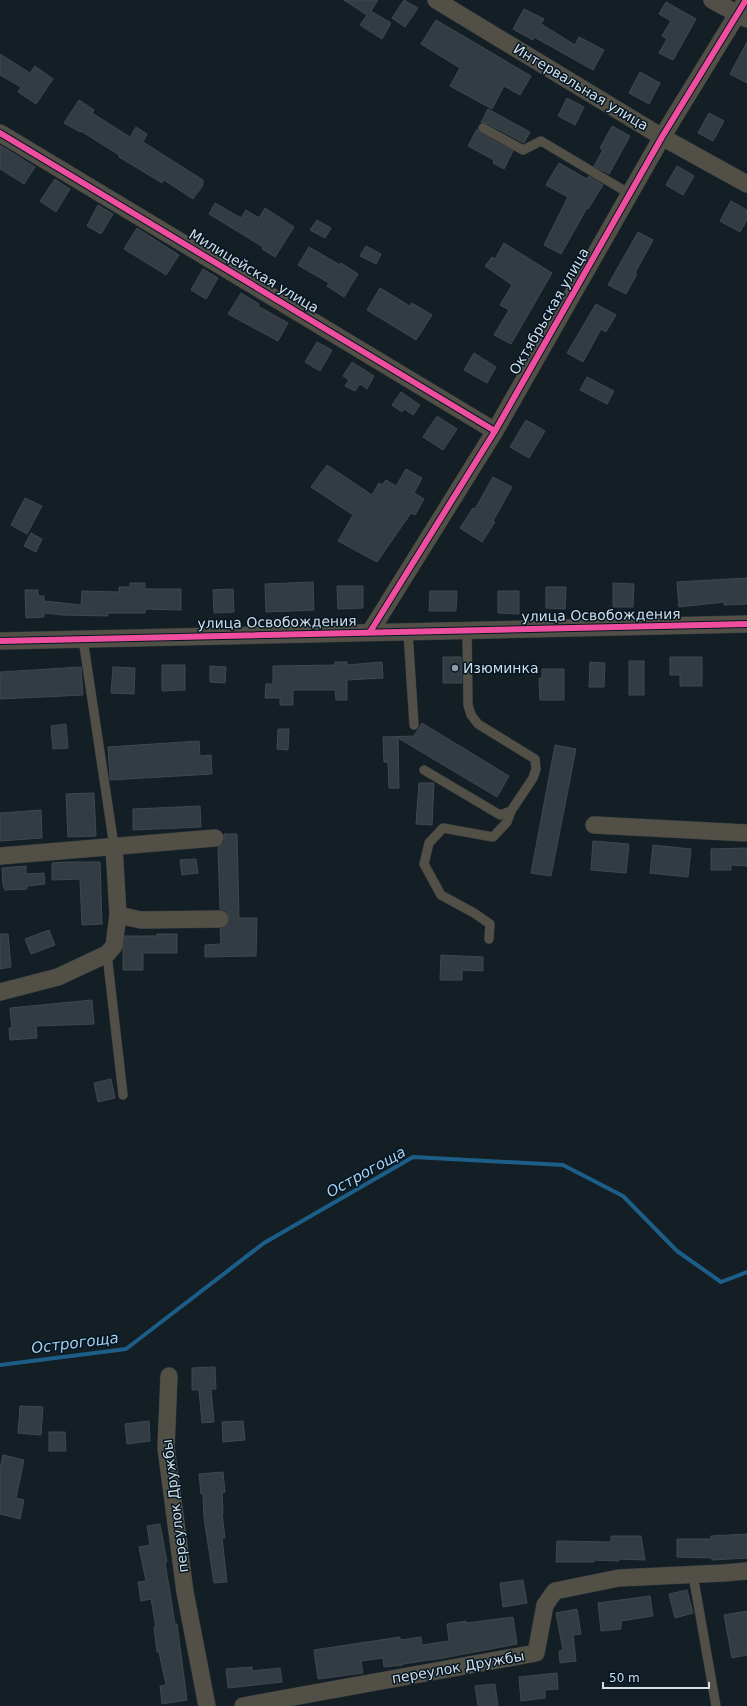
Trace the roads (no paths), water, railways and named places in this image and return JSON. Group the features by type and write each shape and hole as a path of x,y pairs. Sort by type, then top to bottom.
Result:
{"street":[{"name":"Интервальная улица","path":"436,0 662,137 747,184"},
{"path":"712,0 744,11"},
{"name":"Октябрьская улица","path":"370,632 495,431 662,137 744,11"},
{"name":"Милицейская улица","path":"0,133 495,431"},
{"name":"улица Освобождения","path":"0,641 747,624"},
{"path":"594,825 747,833"},
{"path":"0,856 215,838"},
{"path":"0,992 58,977 107,954 114,946 118,915 114,846"},
{"path":"118,915 141,920 220,919"},
{"name":"переулок Дружбы","path":"169,1376 166,1448 185,1592 207,1706"},
{"name":"переулок Дружбы","path":"243,1706 536,1653 545,1605 555,1591 620,1578 747,1571"}],"lane":[{"path":"483,128 524,150 541,141 630,194"},
{"path":"467,630 468,705 471,715 478,724 535,759 536,769 533,778 511,811 507,822 493,837 443,828 429,843 424,864 441,895 474,913 490,924 489,938"},
{"path":"408,632 414,725"},
{"path":"83,639 114,846"},
{"path":"424,770 500,816 511,811"},
{"path":"107,954 123,1095"},
{"path":"693,1575 716,1706"}],"waterway":[{"name":"Острогоща","path":"0,1365 126,1349 264,1243 413,1157 563,1165 623,1196 677,1251 721,1282 747,1272"}],"place":[{"name":"Изюминка","path":"455,668"}]}
